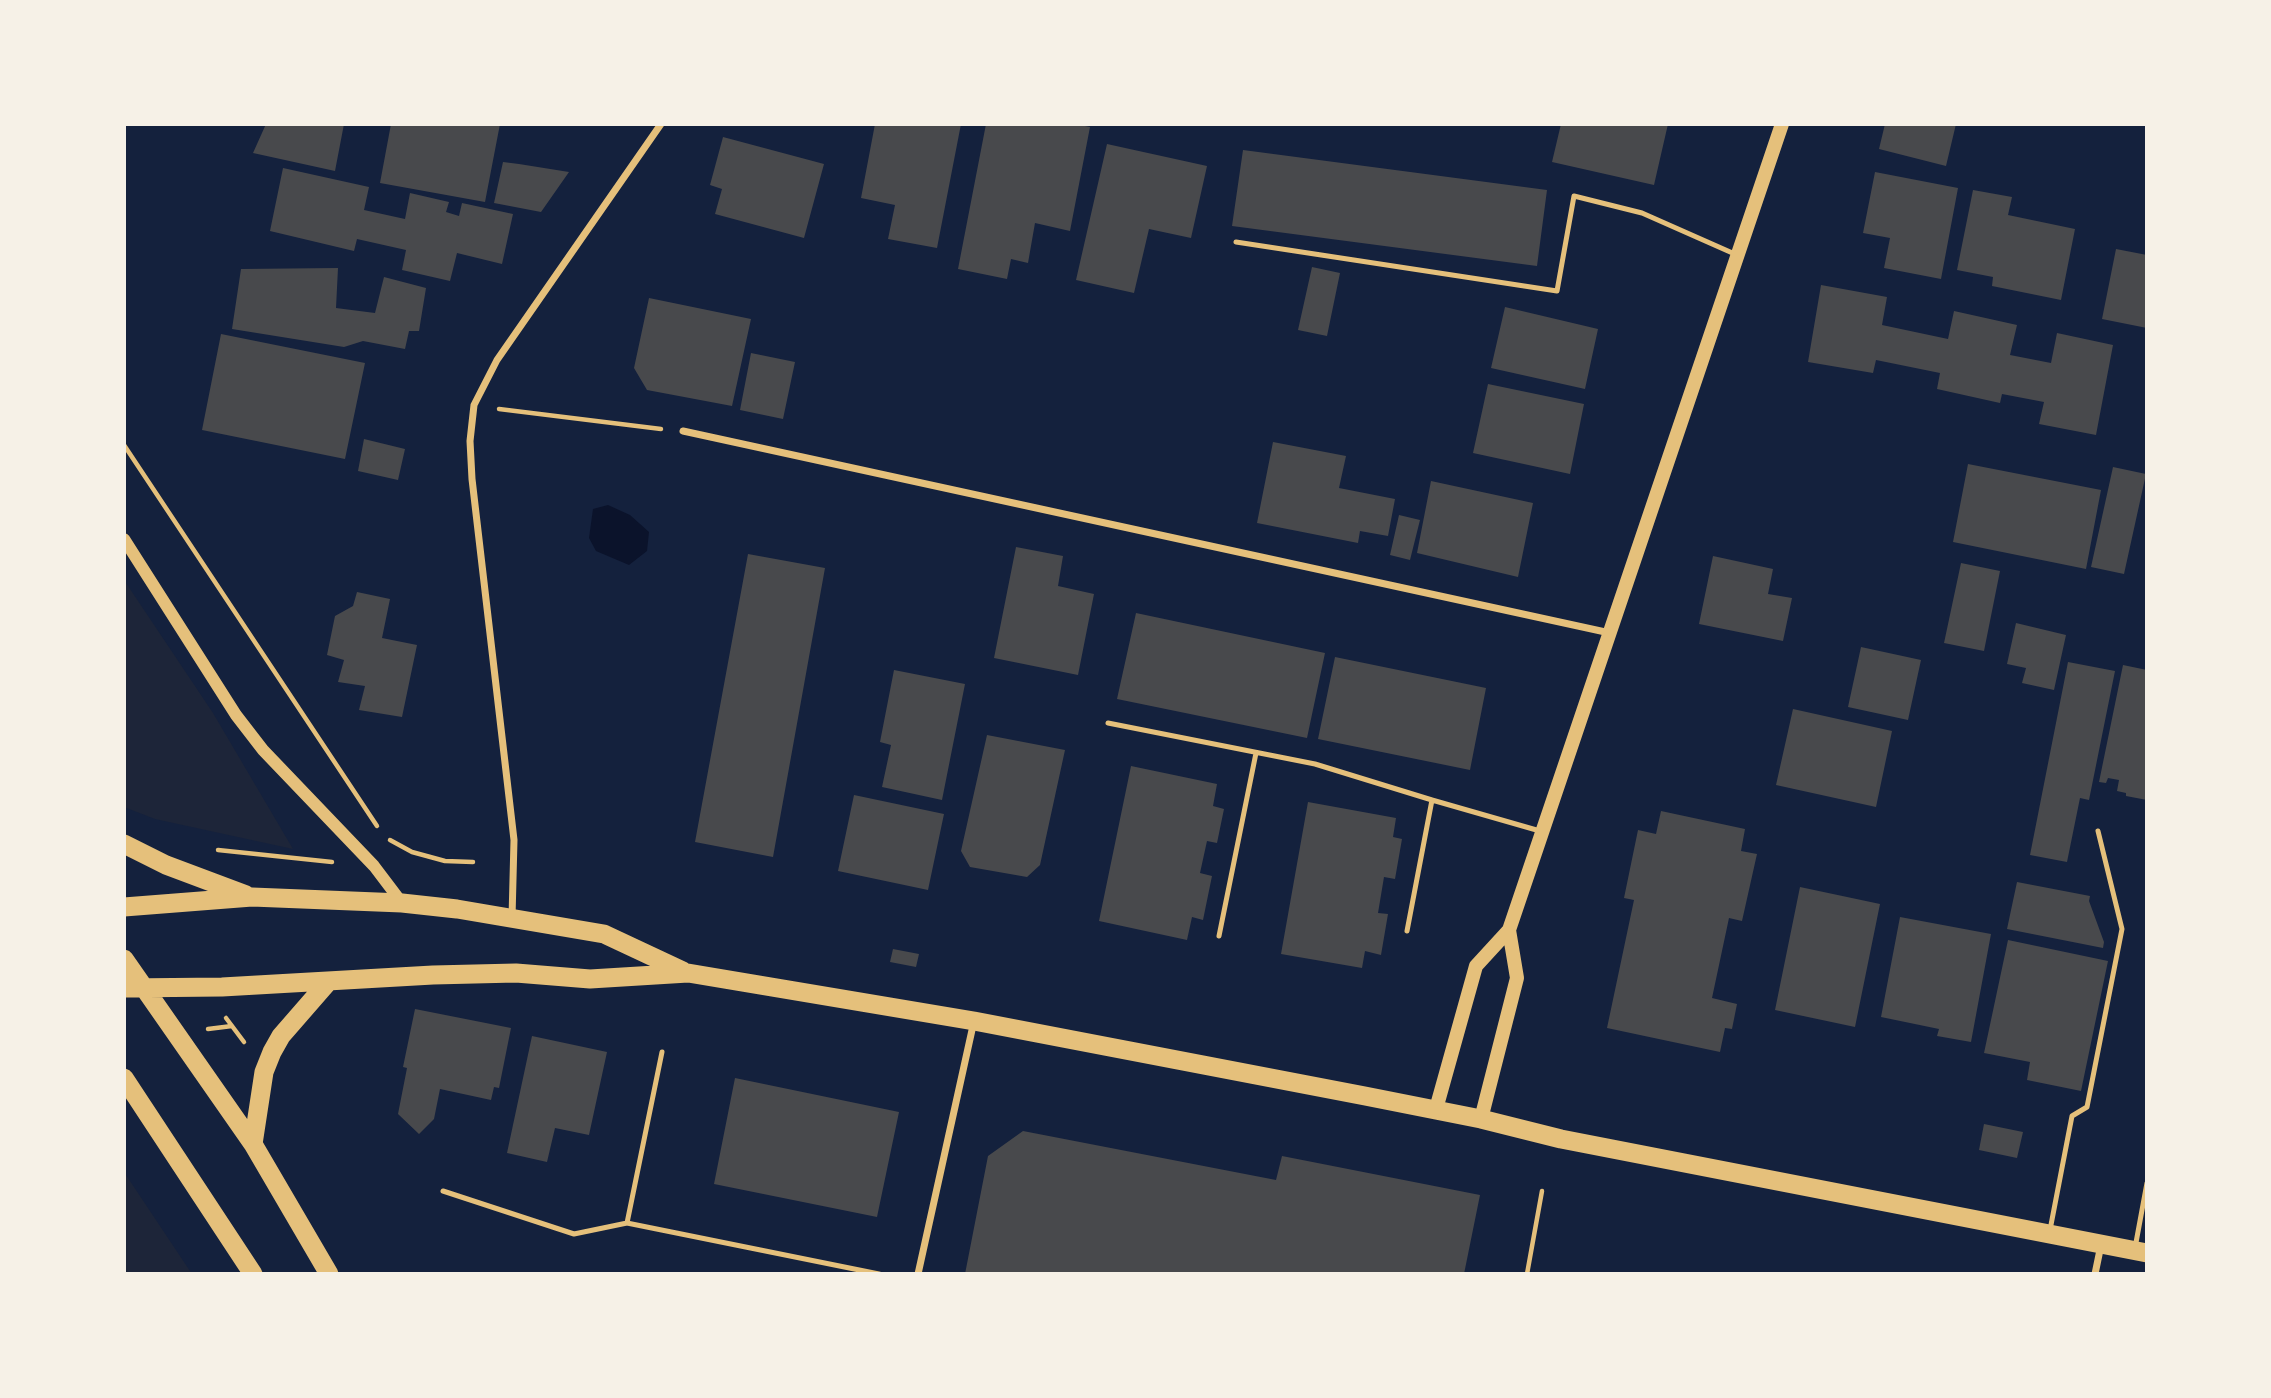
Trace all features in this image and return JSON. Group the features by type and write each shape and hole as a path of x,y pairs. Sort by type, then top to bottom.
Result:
{"highway":[{"path":"124,844 166,865 252,897"},
{"path":"124,907 252,897 402,903 604,934 688,972"},
{"path":"124,959 253,1144 329,1274"},
{"path":"124,988 328,982 433,975 516,974 590,979 688,972 974,1021 1436,1109 1561,1139 2140,1252"},
{"path":"253,1144 264,1072 272,1052 281,1036 328,982"},
{"path":"124,1077 253,1274"}],"main road":[{"path":"1436,1109 1476,966 1509,930 1782,124"},
{"path":"1481,1119 1517,978 1509,930"}],"street":[{"path":"512,918 514,840 472,479 470,441 474,405 497,360 661,124"},
{"path":"683,431 1610,633"},
{"path":"124,539 236,715 263,750 374,866 402,903"},
{"path":"918,1274 974,1021"},
{"path":"2095,1274 2101,1244"}],"lane":[{"path":"1236,242 1557,291 1574,196 1642,214 1737,254"},
{"path":"1108,723 1315,764 1543,832"},
{"path":"1219,936 1256,752"},
{"path":"1407,931 1432,800"},
{"path":"2050,1233 2072,1116 2087,1107 2122,929 2098,831"},
{"path":"627,1223 662,1052"},
{"path":"2140,1252 2147,1183"},
{"path":"443,1191 574,1234 627,1223 879,1274"}],"path":[{"path":"474,405 572,420 683,431"},
{"path":"124,445 385,838 412,852 445,861 472,863"},
{"path":"209,849 336,862"},
{"path":"205,1029 232,1026"},
{"path":"1527,1274 1542,1191"}],"shaded area":[{"path":"608,505 630,515 649,532 647,551 629,565 596,551 589,538 593,509"},
{"path":"124,580 213,713 293,849 155,819 124,807"},
{"path":"124,1172 192,1274 124,1274"}],"building":[{"path":"266,124 344,124 335,171 253,153"},
{"path":"391,124 500,124 485,202 380,183"},
{"path":"875,124 961,124 937,248 888,239 895,205 861,198"},
{"path":"986,124 1075,124 1090,127 1070,231 1035,223 1028,263 1011,259 1007,279 958,269"},
{"path":"1561,124 1668,124 1654,185 1552,162"},
{"path":"1885,124 1956,124 1946,166 1879,149"},
{"path":"723,137 824,164 804,238 715,214 722,189 710,185"},
{"path":"1107,144 1207,166 1191,238 1149,229 1134,293 1076,280"},
{"path":"1243,150 1547,190 1537,266 1232,226"},
{"path":"503,162 569,172 541,212 494,203"},
{"path":"283,168 369,187 364,210 405,219 410,193 449,202 446,212 459,216 462,203 513,214 502,264 457,253 450,281 402,270 406,250 357,239 354,251 270,231"},
{"path":"1875,172 1958,188 1941,279 1884,268 1890,238 1863,233"},
{"path":"1973,190 2012,197 2008,215 2075,229 2061,300 1992,286 1993,277 1957,270"},
{"path":"2116,249 2147,255 2147,328 2102,319"},
{"path":"1312,267 1340,273 1327,336 1298,330"},
{"path":"338,268 336,308 375,313 384,277 426,288 419,331 409,331 405,349 363,341 344,347 232,329 241,269"},
{"path":"1821,285 1887,297 1882,325 1948,339 1954,311 2017,325 2010,355 2051,363 2057,333 2113,345 2096,435 2039,424 2044,402 2002,394 2000,403 1937,389 1940,373 1876,360 1873,373 1808,362"},
{"path":"649,298 751,319 732,406 647,390 634,368"},
{"path":"1505,307 1598,329 1585,389 1491,368"},
{"path":"221,334 365,363 345,459 202,430"},
{"path":"751,353 795,362 783,419 740,410"},
{"path":"1488,384 1584,404 1570,474 1473,453"},
{"path":"364,439 405,449 398,480 358,471"},
{"path":"1273,442 1346,456 1339,488 1395,499 1388,536 1360,531 1358,543 1257,523"},
{"path":"1968,464 2101,490 2086,569 1953,542"},
{"path":"2113,467 2146,474 2124,574 2091,567"},
{"path":"1431,481 1533,503 1518,577 1417,553"},
{"path":"1399,515 1420,520 1410,560 1390,555"},
{"path":"1016,547 1063,556 1058,586 1094,594 1078,675 994,658"},
{"path":"748,554 825,568 773,857 695,842"},
{"path":"1713,556 1773,569 1768,594 1792,598 1783,641 1699,624"},
{"path":"1961,563 2000,571 1984,651 1944,643"},
{"path":"357,592 390,599 382,638 417,645 402,717 359,710 365,686 338,682 344,660 327,655 335,616 353,606"},
{"path":"1136,613 1325,653 1307,738 1117,699"},
{"path":"2016,623 2066,635 2054,690 2022,683 2026,668 2007,664"},
{"path":"1861,647 1921,660 1908,720 1848,707"},
{"path":"1335,657 1486,688 1470,770 1318,739"},
{"path":"2068,662 2115,671 2089,800 2080,798 2067,862 2030,855"},
{"path":"2123,665 2147,670 2147,800 2126,796 2126,793 2117,791 2119,780 2108,778 2106,783 2099,782"},
{"path":"894,670 965,684 942,800 882,787 891,745 880,742"},
{"path":"1793,709 1892,731 1876,807 1776,785"},
{"path":"987,735 1065,750 1040,865 1027,877 970,867 961,851"},
{"path":"1131,766 1217,784 1213,806 1224,809 1217,843 1207,841 1200,873 1212,876 1203,920 1192,917 1187,940 1099,921"},
{"path":"854,795 944,814 928,890 838,871"},
{"path":"1308,802 1396,818 1393,837 1402,839 1395,879 1384,877 1378,913 1388,914 1381,955 1365,951 1362,968 1281,954"},
{"path":"1661,811 1745,829 1741,851 1757,854 1742,921 1729,918 1712,998 1737,1004 1732,1029 1725,1028 1720,1052 1607,1028 1634,900 1624,898 1638,830 1656,834"},
{"path":"2017,882 2090,896 2089,901 2104,942 2103,948 2007,929"},
{"path":"1800,887 1880,904 1855,1027 1775,1010"},
{"path":"1900,917 1991,934 1971,1042 1937,1036 1939,1029 1881,1017"},
{"path":"2008,940 2108,961 2081,1091 2027,1080 2030,1062 1984,1053"},
{"path":"893,949 919,954 916,967 890,962"},
{"path":"415,1009 511,1028 499,1088 494,1087 491,1100 440,1089 434,1119 419,1134 398,1114 407,1068 403,1067"},
{"path":"532,1036 607,1052 589,1135 555,1128 547,1162 507,1153"},
{"path":"735,1078 899,1112 877,1217 714,1184"},
{"path":"1984,1124 2023,1132 2017,1158 1979,1150"},
{"path":"1023,1131 1276,1180 1282,1156 1480,1195 1464,1274 965,1274 988,1156"}]}
